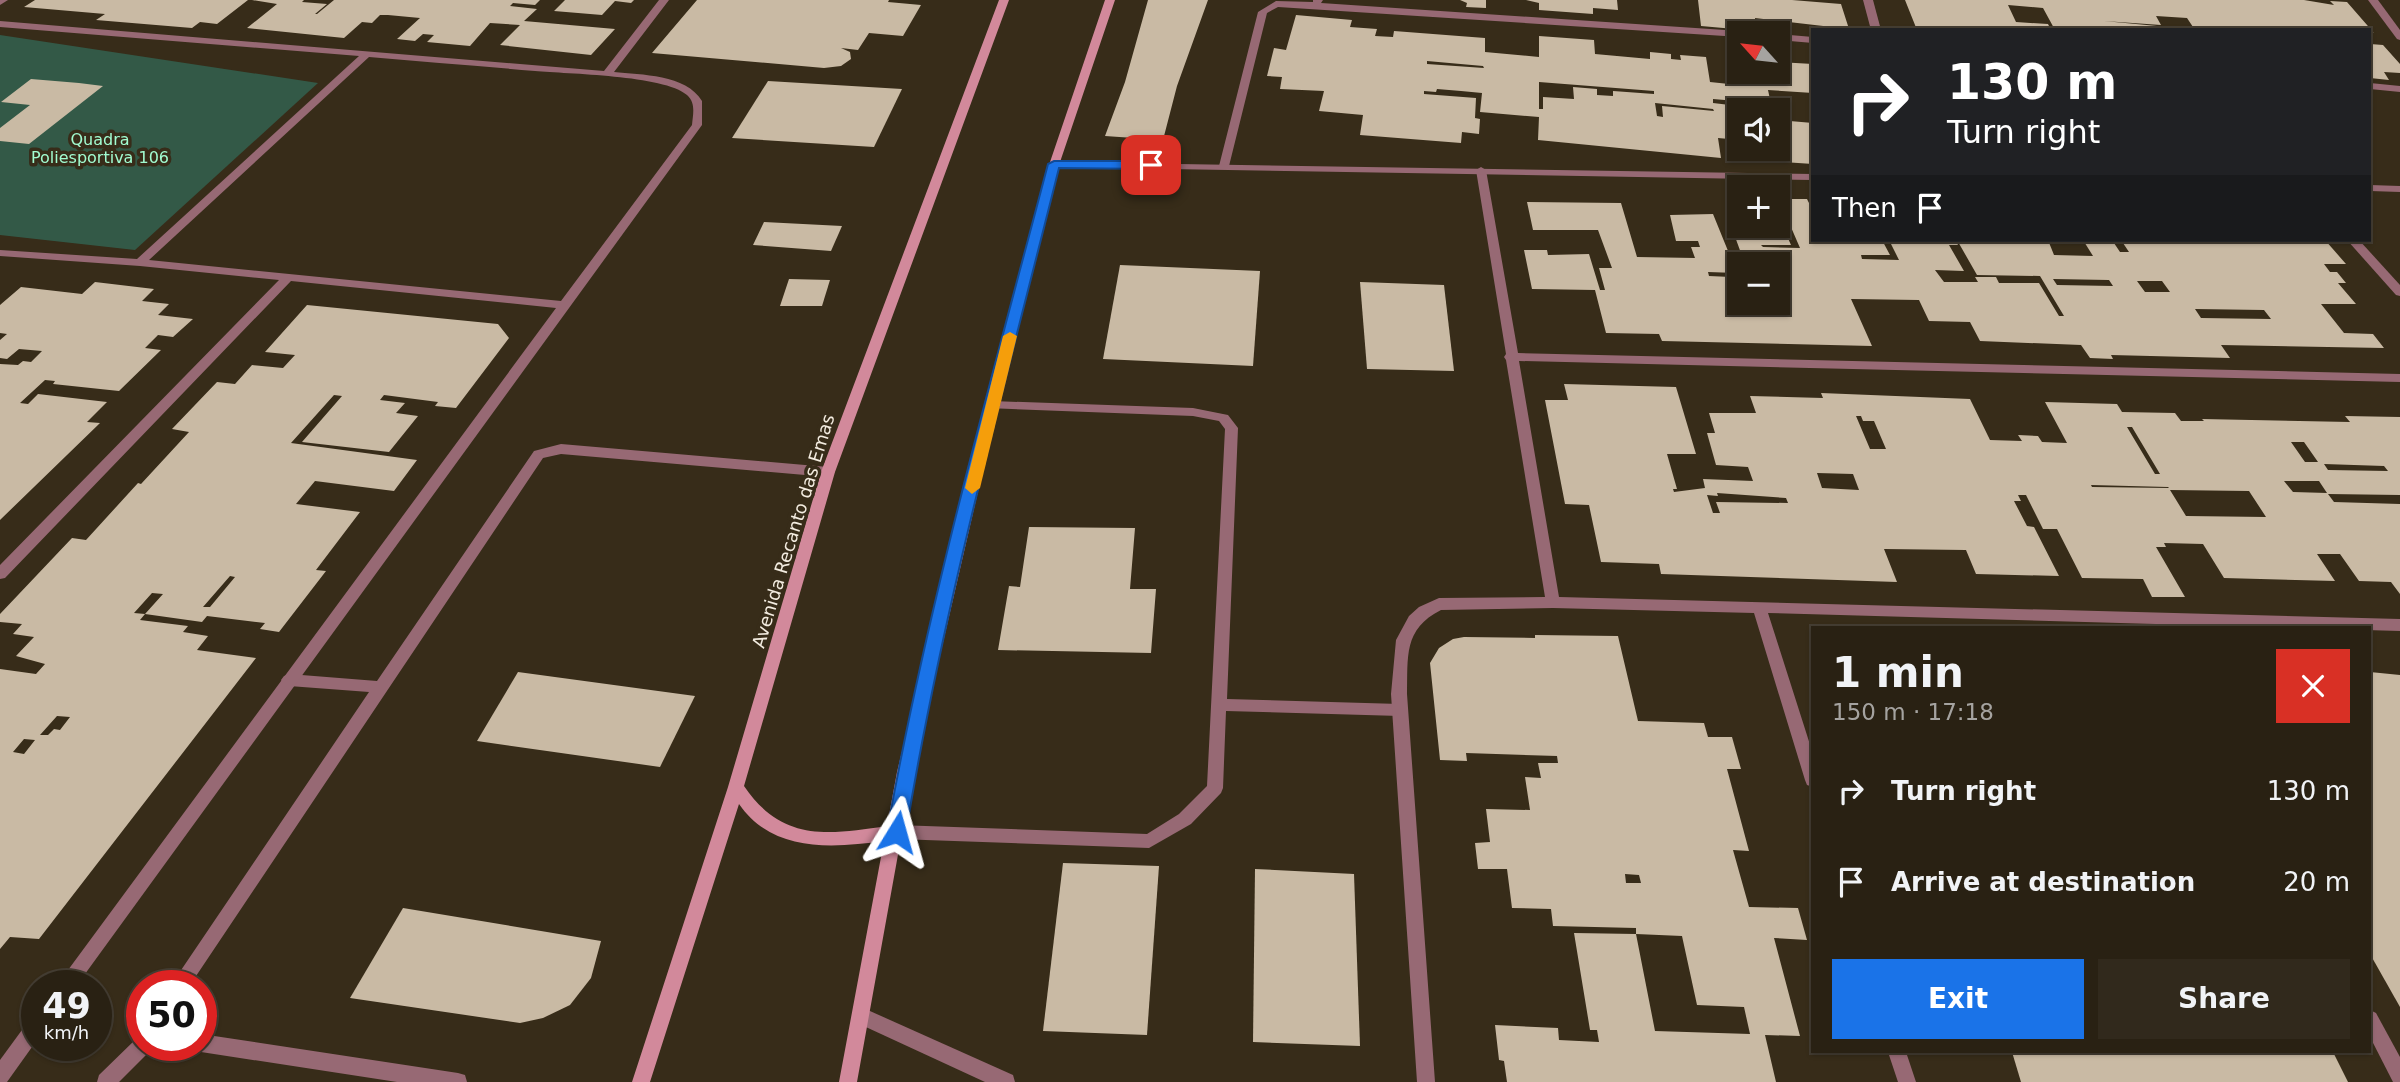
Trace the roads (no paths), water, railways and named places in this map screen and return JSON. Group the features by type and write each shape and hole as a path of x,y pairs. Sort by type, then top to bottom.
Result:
{"main road":[{"name":"Avenida Recanto das Emas","path":"641,1082 736,788 828,472 1004,0"},
{"path":"848,1082 897,832 905,772 992,405 1054,164 1110,0"},
{"path":"736,788 767,824 795,834 830,841 897,832"}],"street":[{"path":"607,74 664,0"},
{"path":"1868,0 1876,28"},
{"path":"2372,0 2400,37"},
{"path":"1224,166 1262,12 1283,3 1317,3 1727,33"},
{"path":"0,24 607,74 666,83 691,92 699,106 697,125 77,970"},
{"path":"1790,38 1811,40"},
{"path":"140,263 366,55"},
{"path":"2371,86 2400,89"},
{"path":"1054,164 1811,177"},
{"path":"1481,170 1510,357 1553,602"},
{"path":"2371,188 2400,189"},
{"path":"2355,242 2400,292"},
{"path":"0,253 140,263 564,305"},
{"path":"0,267 15,254"},
{"path":"0,574 287,279"},
{"path":"1510,357 2400,378"},
{"path":"897,832 1149,841 1169,831 1204,803 1215,788 1231,428 1223,418 1193,412 992,405"},
{"path":"190,970 539,454 561,449 828,472"},
{"path":"1426,1082 1400,710 1403,634 1422,611 1438,604 1553,602 1759,607 2156,624 2400,625"},
{"path":"1759,607 1811,774"},
{"path":"289,680 379,687"},
{"path":"1220,705 1400,710"},
{"path":"861,1016 1006,1082"},
{"path":"2371,1021 2400,1076"},
{"path":"217,1045 458,1082"},
{"path":"0,1075 21,1047"},
{"path":"1897,1053 1907,1082"},
{"path":"106,1082 127,1061"}],"park label":[{"name":"Quadra Poliesportiva 106","path":"100,148"}]}
